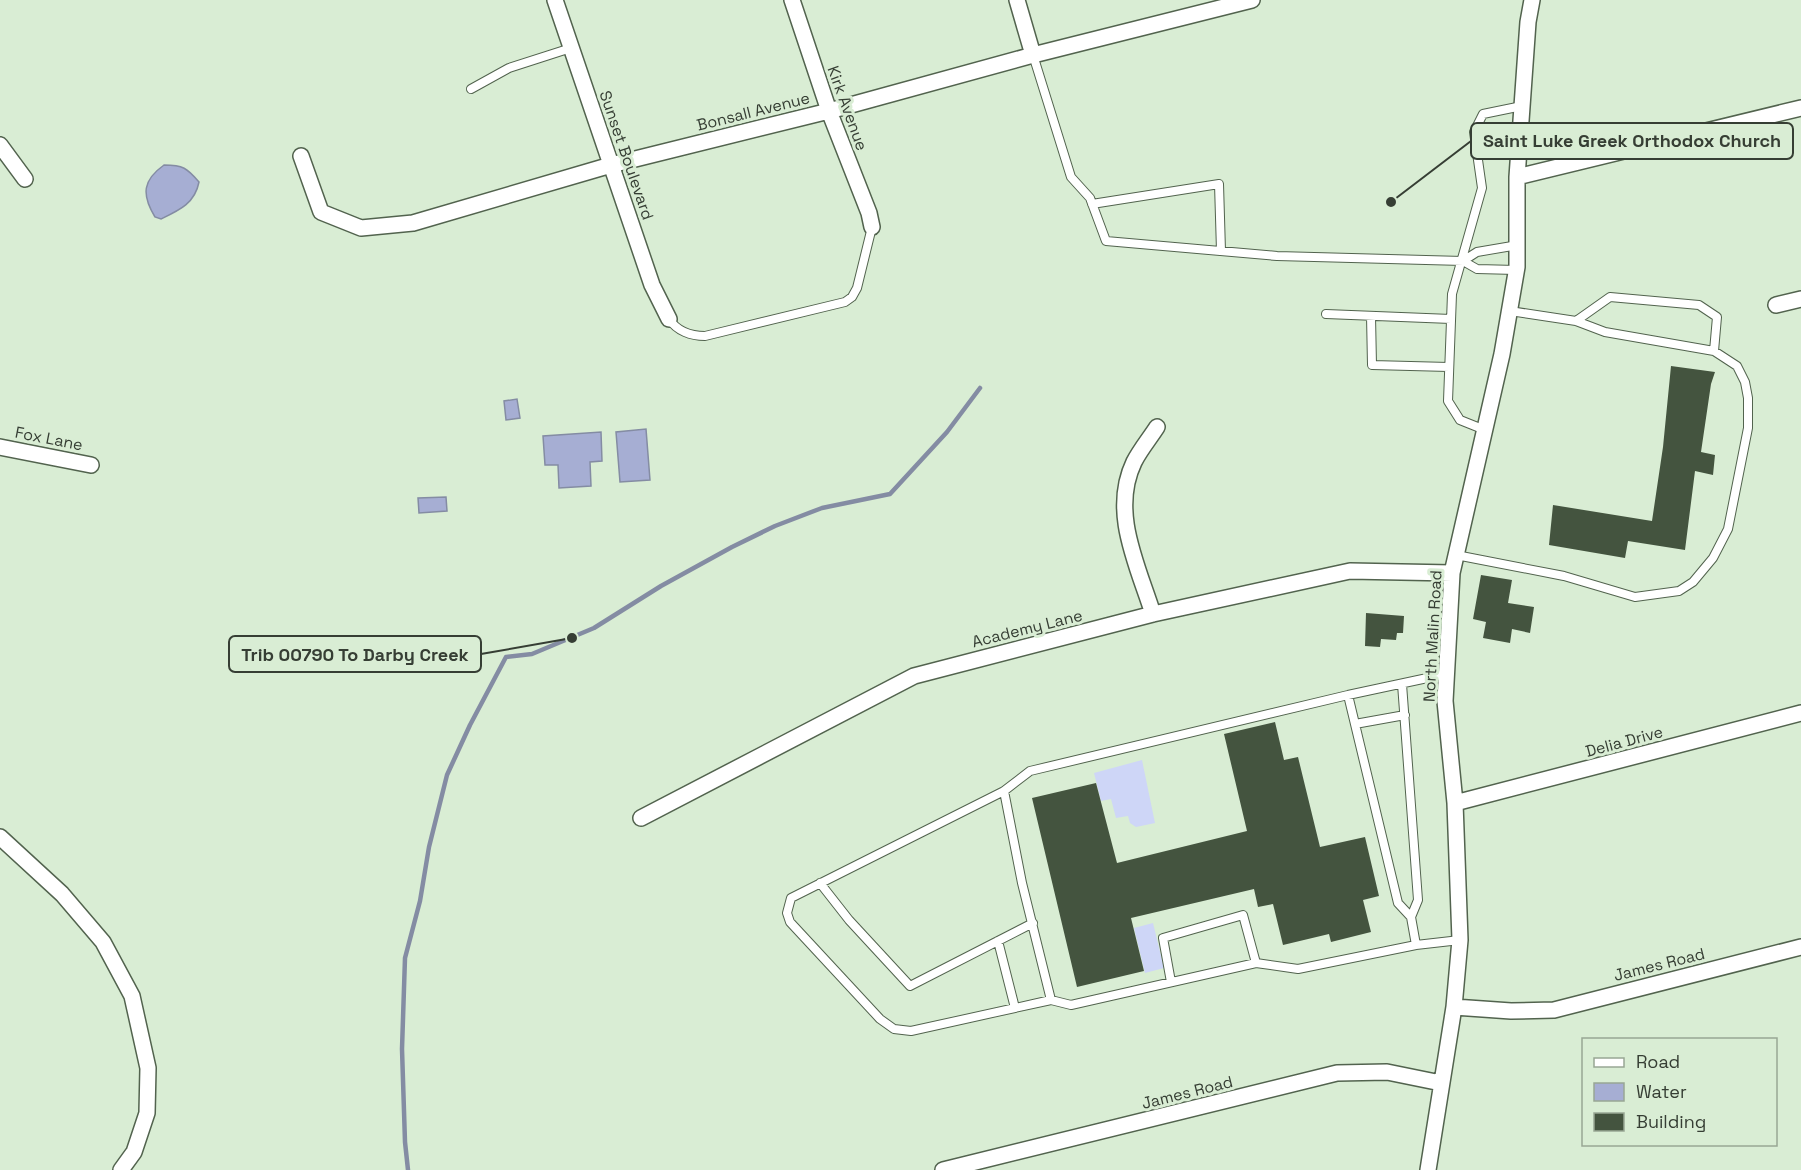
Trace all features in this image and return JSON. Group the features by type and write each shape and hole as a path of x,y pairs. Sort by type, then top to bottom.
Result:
{"street":[{"name":"Sunset Boulevard","path":"555,0 652,285 669,319"},
{"name":"Kirk Avenue","path":"792,0 828,111 869,213 872,227"},
{"path":"1017,0 1033,55"},
{"name":"Bonsall Avenue","path":"301,156 321,212 361,228 413,223 611,165 1252,0"},
{"name":"North Malin Road","path":"1428,1170 1454,1006 1460,940 1455,803 1445,701 1452,573 1510,311 1516,270 1517,177 1528,22 1532,0"},
{"path":"1517,177 1801,108"},
{"path":"0,145 25,180"},
{"path":"1776,305 1801,299"},
{"path":"1153,614 1125,526 1124,493 1134,462 1157,427"},
{"name":"Fox Lane","path":"0,447 91,465"},
{"name":"Academy Lane","path":"641,818 914,676 1153,614 1350,571 1452,573"},
{"name":"Delia Drive","path":"1455,803 1801,713"},
{"path":"0,837 62,894 103,942 132,996 148,1068 147,1113 134,1152 121,1170"},
{"name":"James Road","path":"1454,1006 1511,1011 1554,1010 1801,947"},
{"name":"James Road","path":"945,1170 1337,1073 1387,1072 1441,1083"}],"lane":[{"path":"471,89 509,68 571,48"},
{"path":"1033,55 1071,177 1090,198 1106,241 1277,256 1462,261 1477,269 1516,270"},
{"path":"1485,429 1460,420 1448,401 1452,294 1482,188 1474,132 1483,114 1522,106"},
{"path":"1092,204 1219,184 1221,251"},
{"path":"669,319 684,332 705,336 845,302 852,297 857,288 872,227"},
{"path":"1462,261 1477,252 1518,245"},
{"path":"1576,321 1610,297 1698,305 1717,317 1714,351"},
{"path":"1456,555 1564,576 1635,597 1679,591 1693,582 1713,558 1728,528 1748,428 1748,398 1745,382 1737,366 1714,351 1605,332 1576,321 1510,311"},
{"path":"1326,314 1451,319"},
{"path":"1371,316 1372,365 1449,367"},
{"path":"1446,674 1348,694 1030,771 1004,791 791,898 786,913 790,922 879,1019 894,1029 911,1031 1052,1000 1071,1005 1256,963 1298,969 1416,945 1460,940"},
{"path":"1402,684 1418,900 1411,916 1416,945"},
{"path":"1348,694 1398,903 1411,916"},
{"path":"1355,724 1405,715"},
{"path":"1004,791 1022,883 1052,1000"},
{"path":"820,883 849,920 910,986 1033,923"},
{"path":"1171,982 1163,938 1244,915 1256,963"},
{"path":"998,941 1015,1008"}],"shaded area":[{"path":"1142,760 1155,823 1136,827 1130,823 1128,816 1116,818 1111,799 1101,801 1094,773"},
{"path":"1153,923 1164,968 1145,973 1134,928"}],"water":[{"path":"164,165 184,168 199,182 190,201 161,219 155,217 151,209 146,188 152,176"},
{"path":"517,399 520,418 506,420 504,401"},
{"path":"646,429 650,480 620,482 616,432"},
{"path":"601,432 602,461 590,462 591,486 559,488 558,465 545,465 543,436"},
{"path":"446,497 447,511 419,513 418,498"}],"building":[{"path":"1671,366 1715,372 1711,384 1701,452 1715,455 1713,475 1695,471 1685,550 1628,541 1625,558 1549,545 1553,505 1652,521 1663,447"},
{"path":"1481,575 1512,580 1508,603 1534,607 1530,633 1512,629 1510,643 1483,638 1486,622 1473,619"},
{"path":"1366,613 1404,616 1403,633 1397,633 1396,640 1381,639 1380,647 1365,646"},
{"path":"1275,722 1284,760 1298,757 1320,847 1365,837 1379,896 1363,900 1371,932 1331,942 1329,934 1283,945 1273,904 1258,907 1254,889 1131,918 1144,971 1077,987 1032,798 1096,783 1117,863 1247,831 1224,734"}],"waterway":[{"path":"408,1170 402,1049 405,958 420,901 429,847 447,775 506,657 532,654 594,628 661,586 775,526 822,508 890,494 947,432 980,388"}],"place":[{"name":"Saint Luke Greek Orthodox Church","path":"1391,202"},
{"name":"Trib 00790 To Darby Creek","path":"572,638"}]}
